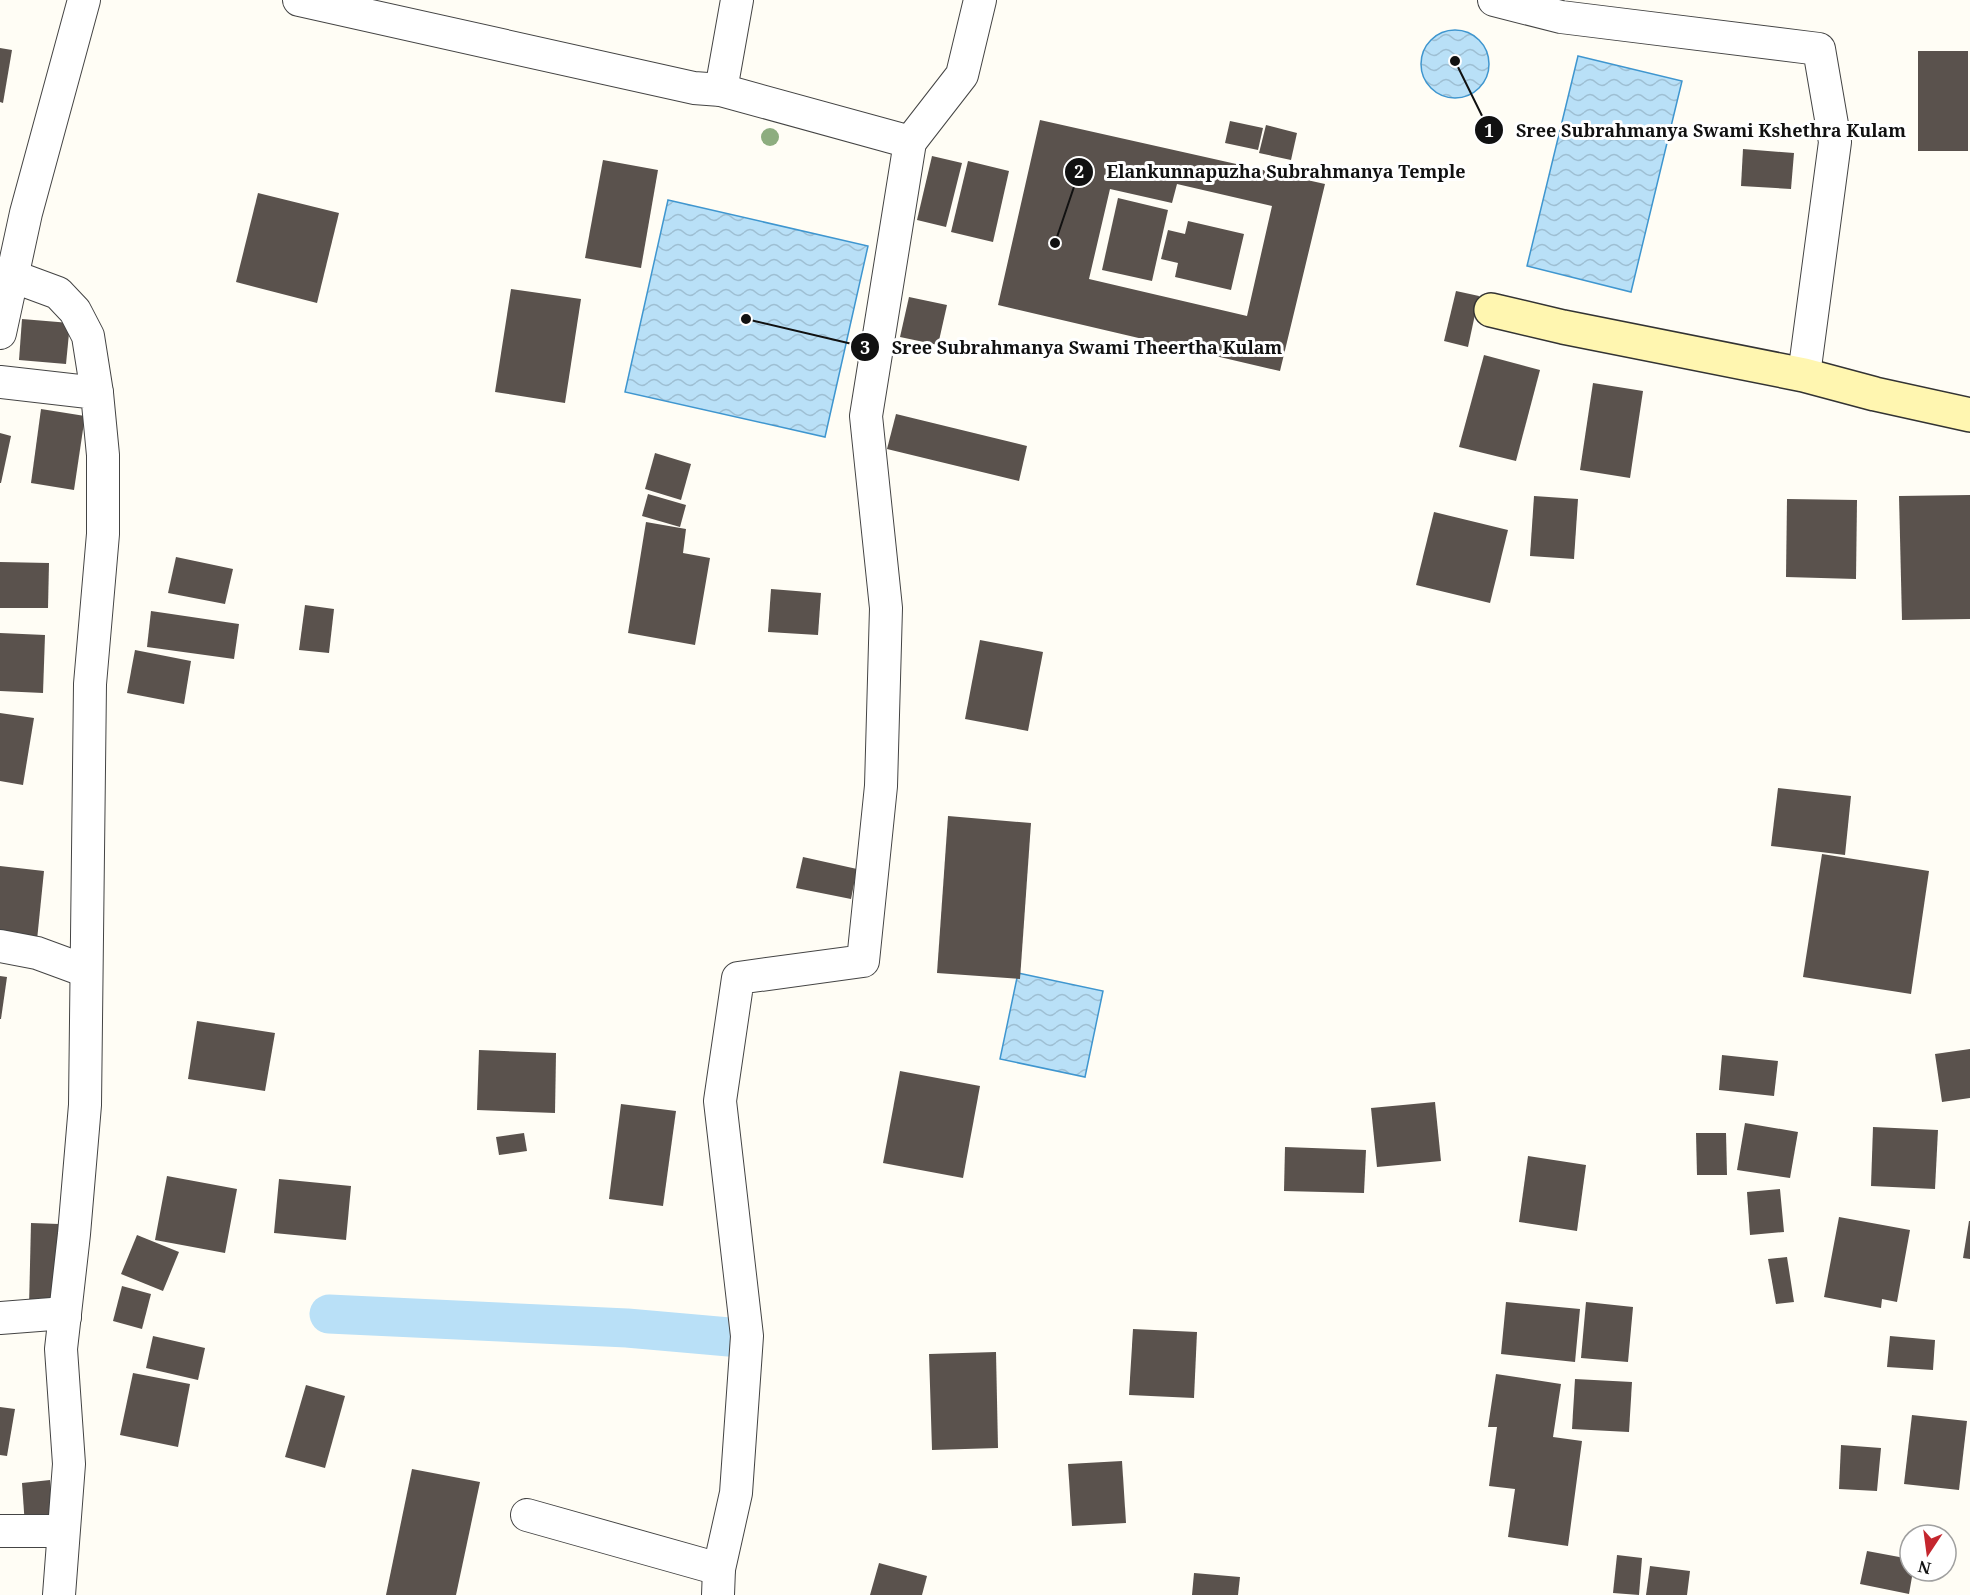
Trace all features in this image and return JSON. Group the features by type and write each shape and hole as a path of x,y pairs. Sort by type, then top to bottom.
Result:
{"main road":[{"path":"1491,310 1563,327 1804,375 1875,394 1970,415"}],"street":[{"path":"0,333 6,275 26,213 84,0"},
{"path":"299,0 694,88 721,90 910,142"},
{"path":"721,90 737,0"},
{"path":"527,1515 718,1582 736,1493 747,1336 720,1101 738,978 862,961 881,786 886,608 866,416 910,142 962,75 981,0"},
{"path":"1494,0 1561,17 1819,48 1835,142 1804,375"},
{"path":"6,275 58,292 75,311 88,336 97,393 102,455 103,534 90,684 85,1105 61,1349 69,1464 59,1595"},
{"path":"0,382 97,393"},
{"path":"0,945 37,953 86,971"},
{"path":"0,1318 52,1314 65,1317"},
{"path":"0,1531 63,1531"}],"water":[{"path":"1448,30 1462,30 1474,35 1484,45 1489,64 1484,83 1474,93 1462,98 1448,98 1436,93 1426,83 1421,71 1421,57 1426,45 1436,35"},
{"path":"1578,56 1682,81 1631,292 1527,266"},
{"path":"668,200 868,246 825,437 625,392"},
{"path":"1018,973 1103,991 1085,1077 1000,1059"}],"building":[{"path":"0,48 12,50 3,103 0,102"},
{"path":"1918,51 1968,51 1968,151 1918,151"},
{"path":"1040,120 1325,184 1280,371 998,305","holes":["1177,184 1272,206 1247,316 1089,279 1110,189 1172,203"]},
{"path":"1230,121 1263,128 1258,150 1225,143"},
{"path":"1266,125 1297,133 1291,160 1259,153"},
{"path":"1743,149 1794,153 1791,189 1741,186"},
{"path":"932,156 962,163 946,227 917,220"},
{"path":"603,160 658,170 641,268 585,258"},
{"path":"968,161 1009,171 993,242 951,232"},
{"path":"258,193 339,213 317,303 236,282"},
{"path":"1118,198 1168,210 1152,281 1102,270"},
{"path":"1188,221 1244,234 1231,290 1175,277 1178,263 1161,259 1168,230 1185,234"},
{"path":"511,289 581,299 565,403 495,392"},
{"path":"1456,291 1479,296 1468,347 1444,341"},
{"path":"909,297 947,305 938,345 900,337"},
{"path":"22,319 70,323 66,364 19,360"},
{"path":"1484,355 1540,370 1516,461 1459,447"},
{"path":"1593,383 1643,391 1630,478 1580,470"},
{"path":"41,409 85,416 74,490 31,483"},
{"path":"896,414 1027,446 1019,481 887,449"},
{"path":"0,433 11,436 1,483 0,483"},
{"path":"655,453 691,464 681,500 645,489"},
{"path":"648,494 686,505 680,527 642,516"},
{"path":"1970,495 1970,619 1902,620 1899,496"},
{"path":"1534,496 1578,499 1574,559 1530,556"},
{"path":"1787,499 1857,500 1856,579 1786,577"},
{"path":"1434,512 1508,530 1490,603 1416,585"},
{"path":"646,522 686,529 683,553 710,558 695,645 628,633"},
{"path":"176,557 233,569 225,604 168,593"},
{"path":"0,562 49,563 48,608 0,608"},
{"path":"771,589 821,593 818,635 768,632"},
{"path":"305,605 334,609 329,653 299,650"},
{"path":"151,611 239,624 234,659 147,647"},
{"path":"0,633 45,635 43,693 0,691"},
{"path":"980,640 1043,652 1028,731 965,719"},
{"path":"135,650 191,661 184,704 127,693"},
{"path":"0,713 34,718 23,785 0,781"},
{"path":"1778,788 1851,796 1845,855 1771,846"},
{"path":"948,816 1031,823 1020,979 937,973"},
{"path":"1822,854 1929,871 1911,994 1803,977"},
{"path":"803,857 857,869 851,899 796,888"},
{"path":"0,866 44,871 37,940 0,936"},
{"path":"0,976 7,977 1,1019 0,1019"},
{"path":"197,1021 275,1033 265,1091 188,1079"},
{"path":"1970,1049 1970,1098 1942,1102 1935,1054"},
{"path":"479,1050 556,1053 555,1113 477,1110"},
{"path":"1722,1055 1778,1061 1774,1096 1719,1090"},
{"path":"900,1071 980,1086 963,1178 883,1163"},
{"path":"1435,1102 1441,1161 1377,1167 1371,1108"},
{"path":"621,1104 676,1111 663,1206 609,1199"},
{"path":"1745,1123 1798,1132 1790,1178 1737,1170"},
{"path":"1873,1127 1938,1130 1935,1189 1871,1186"},
{"path":"524,1133 527,1151 499,1155 496,1137"},
{"path":"1696,1133 1726,1133 1727,1175 1697,1175"},
{"path":"1285,1147 1366,1150 1364,1193 1284,1191"},
{"path":"1528,1156 1586,1165 1577,1231 1519,1222"},
{"path":"167,1176 237,1189 225,1253 155,1240"},
{"path":"279,1179 351,1186 346,1240 274,1233"},
{"path":"1780,1189 1784,1232 1750,1235 1747,1192"},
{"path":"1839,1217 1910,1230 1897,1302 1882,1299 1881,1308 1824,1297"},
{"path":"1970,1221 1970,1259 1963,1258"},
{"path":"31,1223 59,1224 58,1307 29,1307"},
{"path":"137,1235 179,1252 163,1291 121,1274"},
{"path":"1787,1257 1794,1302 1776,1304 1768,1259"},
{"path":"122,1286 151,1294 142,1329 113,1321"},
{"path":"1506,1302 1580,1309 1575,1362 1501,1354"},
{"path":"1586,1302 1633,1307 1628,1362 1581,1358"},
{"path":"1133,1329 1197,1332 1194,1398 1129,1395"},
{"path":"153,1336 205,1348 198,1380 146,1368"},
{"path":"1890,1336 1935,1340 1933,1370 1887,1367"},
{"path":"996,1352 998,1448 932,1450 929,1354"},
{"path":"133,1373 190,1384 178,1447 120,1435"},
{"path":"1496,1374 1561,1384 1553,1437 1582,1441 1568,1546 1508,1537 1515,1489 1489,1486 1497,1427 1488,1427"},
{"path":"1575,1379 1632,1382 1629,1432 1572,1429"},
{"path":"306,1385 345,1396 325,1468 285,1457"},
{"path":"0,1407 15,1409 7,1456 0,1455"},
{"path":"1912,1415 1967,1421 1959,1490 1904,1484"},
{"path":"1841,1445 1881,1448 1877,1491 1839,1489"},
{"path":"1122,1461 1126,1523 1072,1526 1068,1464"},
{"path":"412,1469 480,1482 456,1595 386,1595"},
{"path":"50,1480 54,1524 25,1526 22,1483"},
{"path":"1867,1551 1898,1557 1898,1583 1911,1583 1909,1594 1860,1584"},
{"path":"1617,1555 1642,1558 1639,1595 1613,1593"},
{"path":"879,1563 927,1576 922,1595 870,1595"},
{"path":"1650,1566 1690,1571 1687,1595 1646,1595"},
{"path":"1194,1573 1240,1577 1238,1595 1192,1595"}],"waterway":[{"path":"329,1314 627,1328 729,1337"}],"place":[{"name":"Sree Subrahmanya Swami Kshethra Kulam","path":"1455,61"},
{"name":"Elankunnapuzha Subrahmanya Temple","path":"1055,243"},
{"name":"Sree Subrahmanya Swami Theertha Kulam","path":"746,319"}]}
